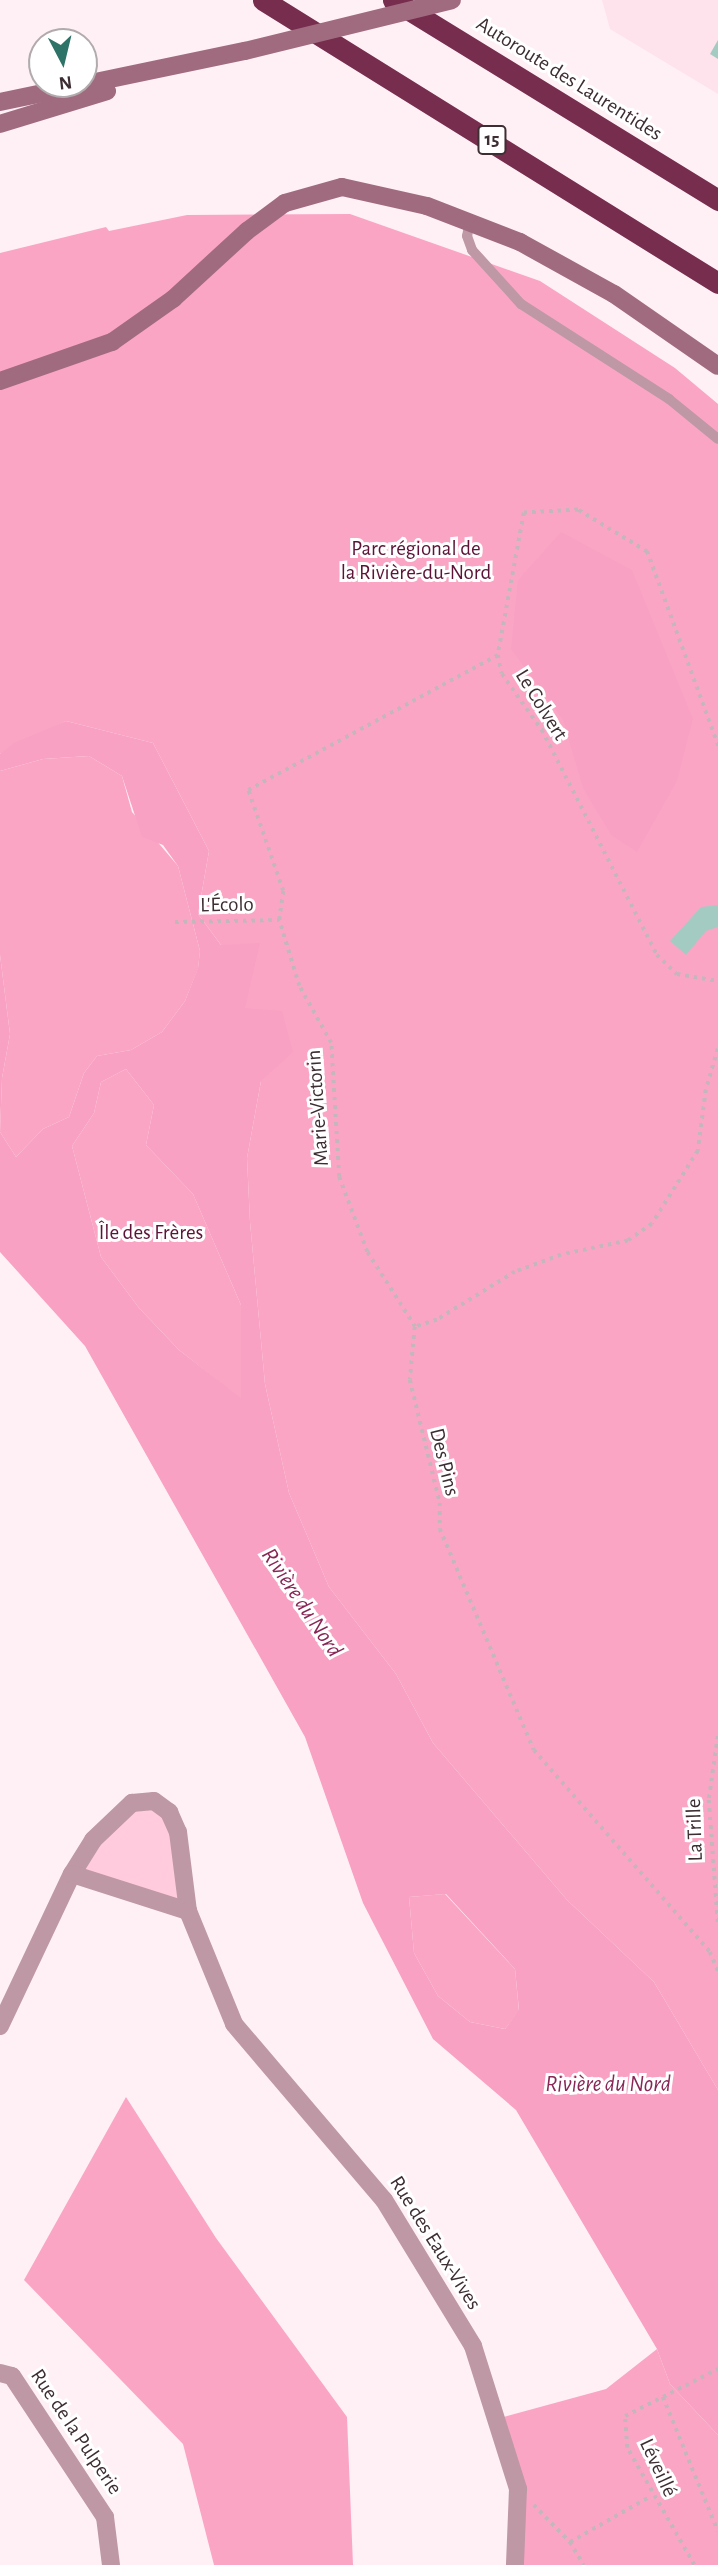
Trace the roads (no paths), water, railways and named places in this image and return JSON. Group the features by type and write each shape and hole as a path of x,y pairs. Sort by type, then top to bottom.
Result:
{"highway":[{"name":"15","path":"263,0 718,283"},
{"name":"Autoroute des Laurentides","path":"393,0 718,200"}],"street":[{"path":"0,102 184,66 452,0"},
{"path":"0,124 184,66"},
{"path":"0,381 112,342 173,299 247,231 285,203 342,187 409,201 470,221 575,271 718,366"},
{"name":"Rue des Eaux-Vives","path":"0,2026 72,1874 93,1840 132,1803 153,1801 169,1812 178,1832 188,1910 234,2024 384,2200 472,2346 517,2489 515,2565"},
{"path":"72,1874 188,1910"},
{"name":"Rue de la Pulperie","path":"0,2373 12,2376 105,2517 111,2565"}],"lane":[{"path":"470,221 467,236 472,250 521,304 670,399 718,439"}],"water":[{"path":"561,532 632,570 693,719 677,781 637,852 611,835 583,788 563,720 511,649 518,580"},
{"name":"Rivière du Nord","path":"66,721 153,743 209,851 198,914 221,945 260,943 245,1008 282,1011 293,1052 261,1081 247,1158 250,1222 265,1384 289,1493 329,1587 396,1674 433,1743 567,1900 654,1982 718,2090 718,2435 670,2384 657,2349 516,2110 433,2039 363,1903 305,1737 85,1346 0,1252 0,1132 16,1157 43,1129 69,1117 84,1073 97,1056 131,1050 162,1032 185,1001 198,968 200,951 178,866 163,845 142,837 122,776 89,756 43,759 0,771 0,754 14,743","holes":["126,1069 154,1105 146,1145 193,1194 241,1305 241,1398 179,1350 139,1308 101,1257 72,1146 94,1113 101,1082","446,1894 515,1969 519,2010 505,2029 470,2022 438,1996 414,1953 409,1897"]},
{"path":"0,955 10,1034 2,1078 0,1132"}],"park label":[{"name":"Parc régional de la Rivière-du-Nord","path":"416,561"},
{"name":"Île des Frères","path":"151,1233"}]}
